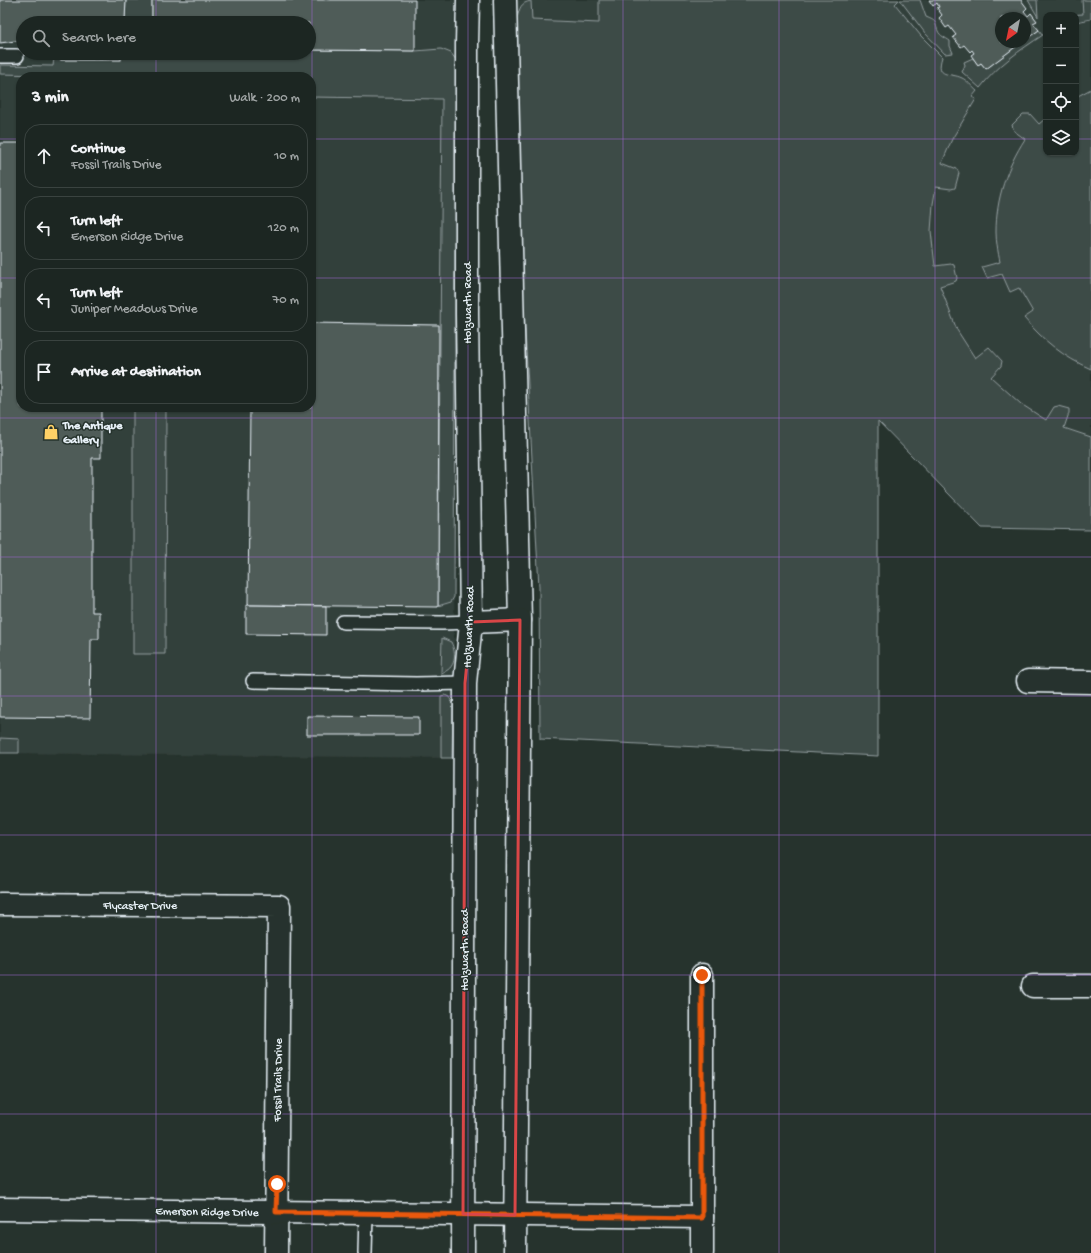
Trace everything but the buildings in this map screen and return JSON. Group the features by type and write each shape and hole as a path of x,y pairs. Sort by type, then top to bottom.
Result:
{"main road":[{"name":"Holzwarth Road","path":"463,1253 465,683 471,622 467,314 466,44 468,0"},
{"path":"505,0 520,620 515,1253"},
{"path":"471,622 520,620"},
{"path":"1028,681 1091,682"},
{"name":"Flycaster Drive","path":"0,904 279,906"},
{"name":"Fossil Trails Drive","path":"276,1253 279,906"},
{"path":"702,975 702,1253"},
{"path":"1034,986 1091,986"},
{"name":"Emerson Ridge Drive","path":"0,1209 702,1218"}],"lane":[{"path":"0,56 16,56"},
{"path":"343,622 471,622"},
{"path":"253,681 416,684 465,683"},
{"path":"365,1253 366,1213"}],"highlighted area":[{"path":"520,620 515,1215 463,1214 465,683 471,622"}],"shaded area":[{"path":"0,0 456,0 454,660 452,758 0,753"},
{"path":"126,0 152,0 152,16 125,16"},
{"path":"517,0 1091,0 1091,530 517,33"},
{"path":"599,0 899,0 895,4 921,36 942,57 940,69 942,72 964,79 977,91 972,97 976,99 952,139 942,163 957,169 959,173 955,188 951,189 936,187 931,231 935,266 954,265 957,278 956,281 940,286 957,330 975,358 989,347 1002,361 1001,366 991,377 1021,404 1046,420 1054,407 1058,406 1069,409 1064,428 1091,437 1091,530 982,528 878,421 878,756 540,739 539,587 520,238 517,18 523,5 531,1 532,20 599,23"},
{"path":"900,0 920,0 926,17 936,23 939,33 950,41 950,46 953,53 945,54 925,33"},
{"path":"1028,0 1037,0 1038,17"},
{"path":"1082,0 1091,0 1091,19 1079,21 1079,14 1083,14"},
{"path":"1039,30 1043,35 1031,43 1031,36"},
{"path":"1014,48 1024,48 1001,66 980,88 962,72 965,65 964,62 973,58 978,65 981,63 986,69"},
{"path":"441,49 451,53 456,60 454,597 451,602 438,606 442,99 316,97 316,72 16,72 16,74 0,74 0,65 53,66 54,60 316,60 316,50 415,51"},
{"path":"1091,89 1091,369 1054,348 1039,334 1024,318 1033,312 1019,288 1010,292 1002,274 987,278 982,267 1000,262 996,232 1000,195 1008,172 1025,139 1014,131 1012,125 1023,114 1030,114 1039,124 1043,121 1043,156 1079,156 1079,95"},
{"path":"133,412 166,412 165,654 133,654"},
{"path":"442,638 451,642 454,651 454,660 450,668 441,673"},
{"path":"445,695 449,697 453,704 452,758 441,758 441,696"},
{"path":"0,738 19,739 19,753 0,753"}],"place":[{"name":"The Antique Gallery","path":"51,432"}],"route":[{"path":"277,1184 276,1212 702,1218 702,975"}]}
